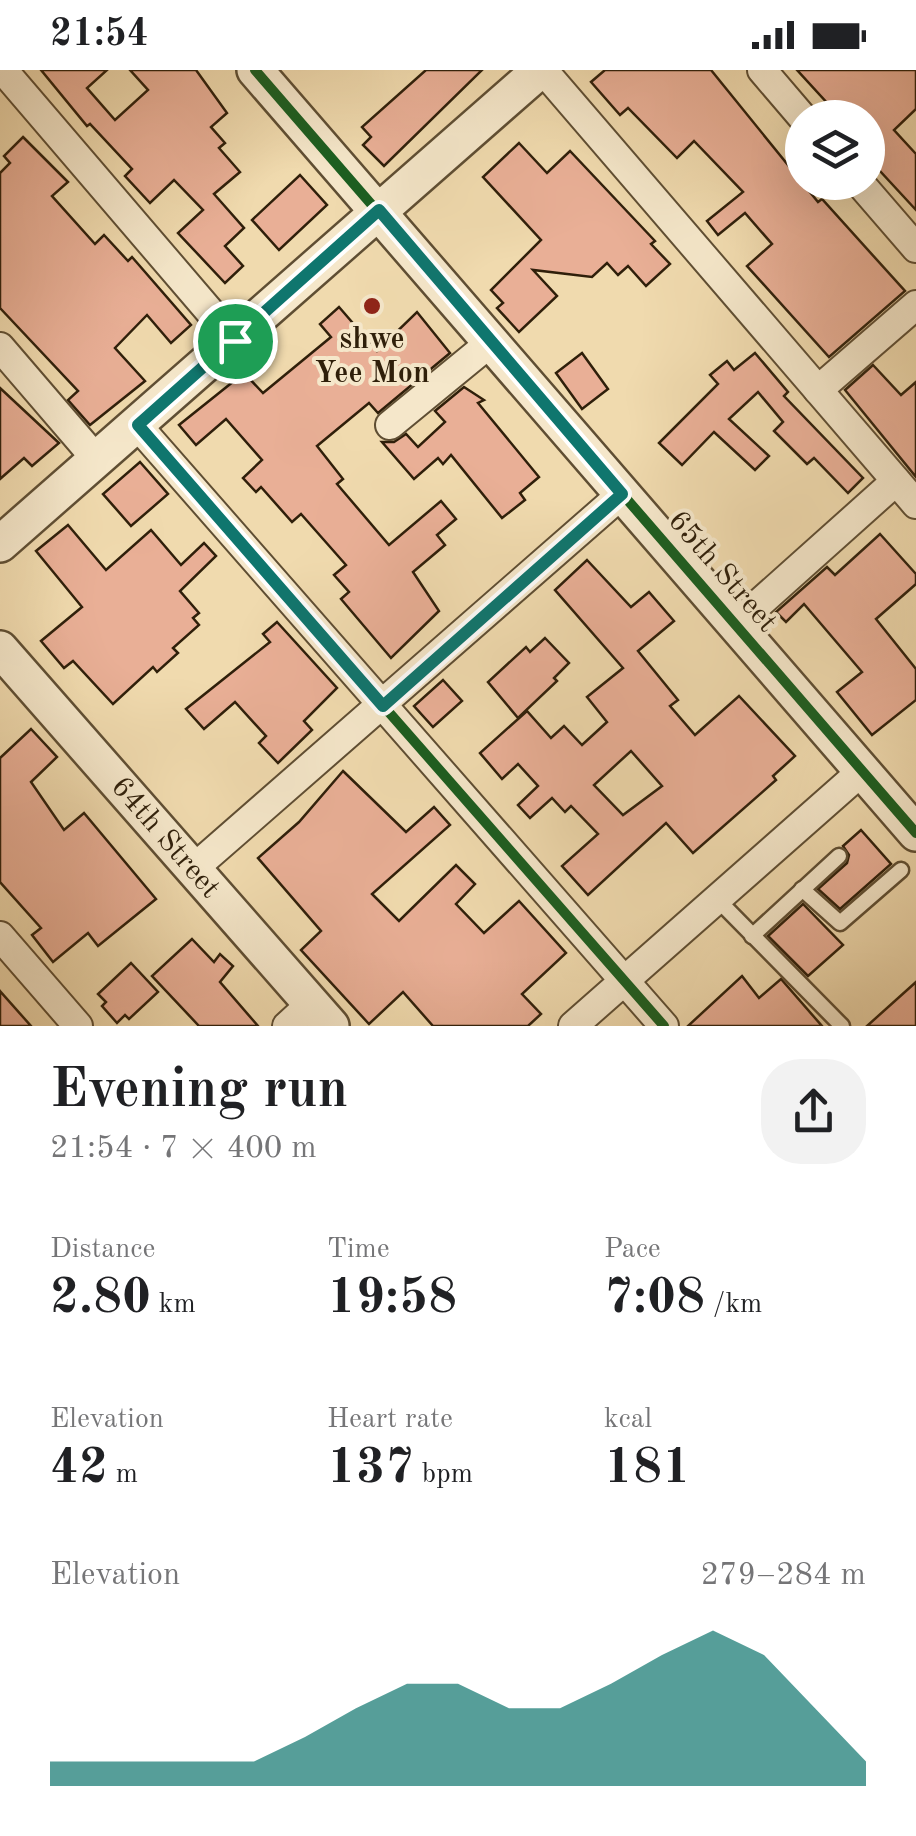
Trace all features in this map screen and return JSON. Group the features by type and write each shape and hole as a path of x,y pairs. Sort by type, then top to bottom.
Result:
{"street":[{"path":"3,70 235,341"},
{"name":"65th Street","path":"255,70 916,833"},
{"path":"0,544 542,70 916,504"},
{"path":"762,70 788,100"},
{"path":"875,200 916,248"},
{"path":"818,390 915,308"},
{"path":"390,425 490,343"},
{"path":"0,347 97,460"},
{"path":"138,425 664,1026"},
{"path":"735,625 896,481"},
{"path":"192,870 622,494"},
{"name":"64th Street","path":"0,649 192,870 310,1019"},
{"path":"573,1026 861,772"},
{"path":"0,936 78,1026"}],"lane":[{"path":"752,936 838,856"},
{"path":"802,889 840,923 901,870"},
{"path":"719,901 842,1026"}],"building":[{"path":"41,70 107,70 87,88 115,120 148,90 130,70 196,70 227,113 211,127 225,143 219,148 240,172 214,194 244,228 225,246 243,266 225,283 178,233 203,210 174,180 150,203 125,176 132,169 90,124 87,126"},
{"path":"426,70 482,70 384,166 363,145 371,137 362,127"},
{"path":"605,70 711,70 785,161 785,200 823,200 905,291 829,357 747,266 772,244 745,213 718,235 707,221 743,192 694,141 677,158 628,108 620,115 591,82"},
{"path":"797,70 916,70 916,109 894,130 916,154 916,210 885,176 885,100 824,100"},
{"path":"23,137 68,182 52,196 95,244 104,235 128,261 132,257 191,325 171,343 147,315 115,348 145,381 90,425 68,400 78,391 0,308 0,173 10,163 4,156"},
{"path":"519,143 547,173 570,151 655,241 651,244 670,264 646,286 628,266 618,275 607,263 592,277 533,270 557,296 519,332 497,308 503,303 491,290 541,240 483,177"},
{"path":"300,175 327,205 279,250 252,220"},
{"path":"339,307 377,351 417,312 450,353 378,413 369,403 317,446 343,479 337,484 389,545 441,501 456,519 437,535 445,545 413,572 439,611 391,658 341,599 349,592 334,575 346,565 301,514 292,522 261,487 256,492 243,478 262,460 226,419 196,445 179,425 244,373 263,393 331,337 320,324"},
{"path":"582,353 608,389 582,409 556,373"},
{"path":"755,353 788,392 784,396 863,478 848,493 814,458 807,464 774,431 783,422 758,392 729,419 769,456 755,470 714,432 682,465 659,443 718,384 710,375 727,361 734,370"},
{"path":"873,365 901,395 916,382 916,477 845,390"},
{"path":"464,387 484,400 478,403 539,477 520,493 525,500 502,518 451,455 443,464 438,458 414,479 382,442 394,442 406,434 418,447 445,422 435,411"},
{"path":"0,388 59,443 32,466 24,458 0,479"},
{"path":"140,462 168,494 131,526 103,494"},
{"path":"68,525 106,570 151,530 181,565 204,543 216,556 180,591 199,613 193,618 199,625 173,648 178,653 157,672 153,667 113,704 73,661 64,668 41,641 82,607 36,551"},
{"path":"880,534 916,574 916,584 876,619 916,669 916,700 872,735 837,692 862,672 804,604 786,622 776,612 827,567 835,575"},
{"path":"587,560 631,607 649,592 674,621 638,651 678,700 670,706 695,735 739,696 795,756 773,776 776,780 693,853 666,823 588,895 562,866 598,834 571,806 565,812 552,798 530,818 518,805 538,786 518,764 502,779 480,753 527,711 551,738 564,726 582,745 607,722 587,697 623,668 555,590","holes":["631,751 662,786 623,815 594,785"]},
{"path":"277,622 337,688 304,721 312,730 278,763 259,743 266,736 235,702 204,729 186,709 270,642 263,634"},
{"path":"545,638 569,663 554,678 557,681 518,718 488,682 526,647 530,652"},
{"path":"443,680 462,701 433,727 414,706"},
{"path":"31,729 57,757 31,782 64,830 84,813 156,899 98,946 88,933 53,962 32,935 41,928 0,882 0,758"},
{"path":"343,771 406,832 434,807 450,825 372,894 399,921 456,865 475,884 456,904 484,933 519,901 566,953 522,994 541,1014 528,1026 433,1026 403,992 369,1024 301,950 321,931 258,858 299,822"},
{"path":"861,830 891,864 840,909 818,889 847,863 849,855 843,846"},
{"path":"803,904 843,945 808,976 768,936"},
{"path":"192,939 214,962 220,954 233,966 220,982 258,1026 199,1026 152,976"},
{"path":"131,963 158,992 129,1019 125,1015 117,1023 102,1006 106,1002 98,994"},
{"path":"742,976 759,998 781,979 822,1026 688,1026"},
{"path":"916,982 916,1026 867,1026"},
{"path":"0,991 31,1026 0,1026"}],"cycle path":[{"path":"255,70 916,833"},
{"path":"137,425 664,1026"}],"place":[{"name":"shwe Yee Mon","path":"372,306"}],"route":[{"path":"379,210 622,494 383,706 138,425 235,341 379,210"}]}
